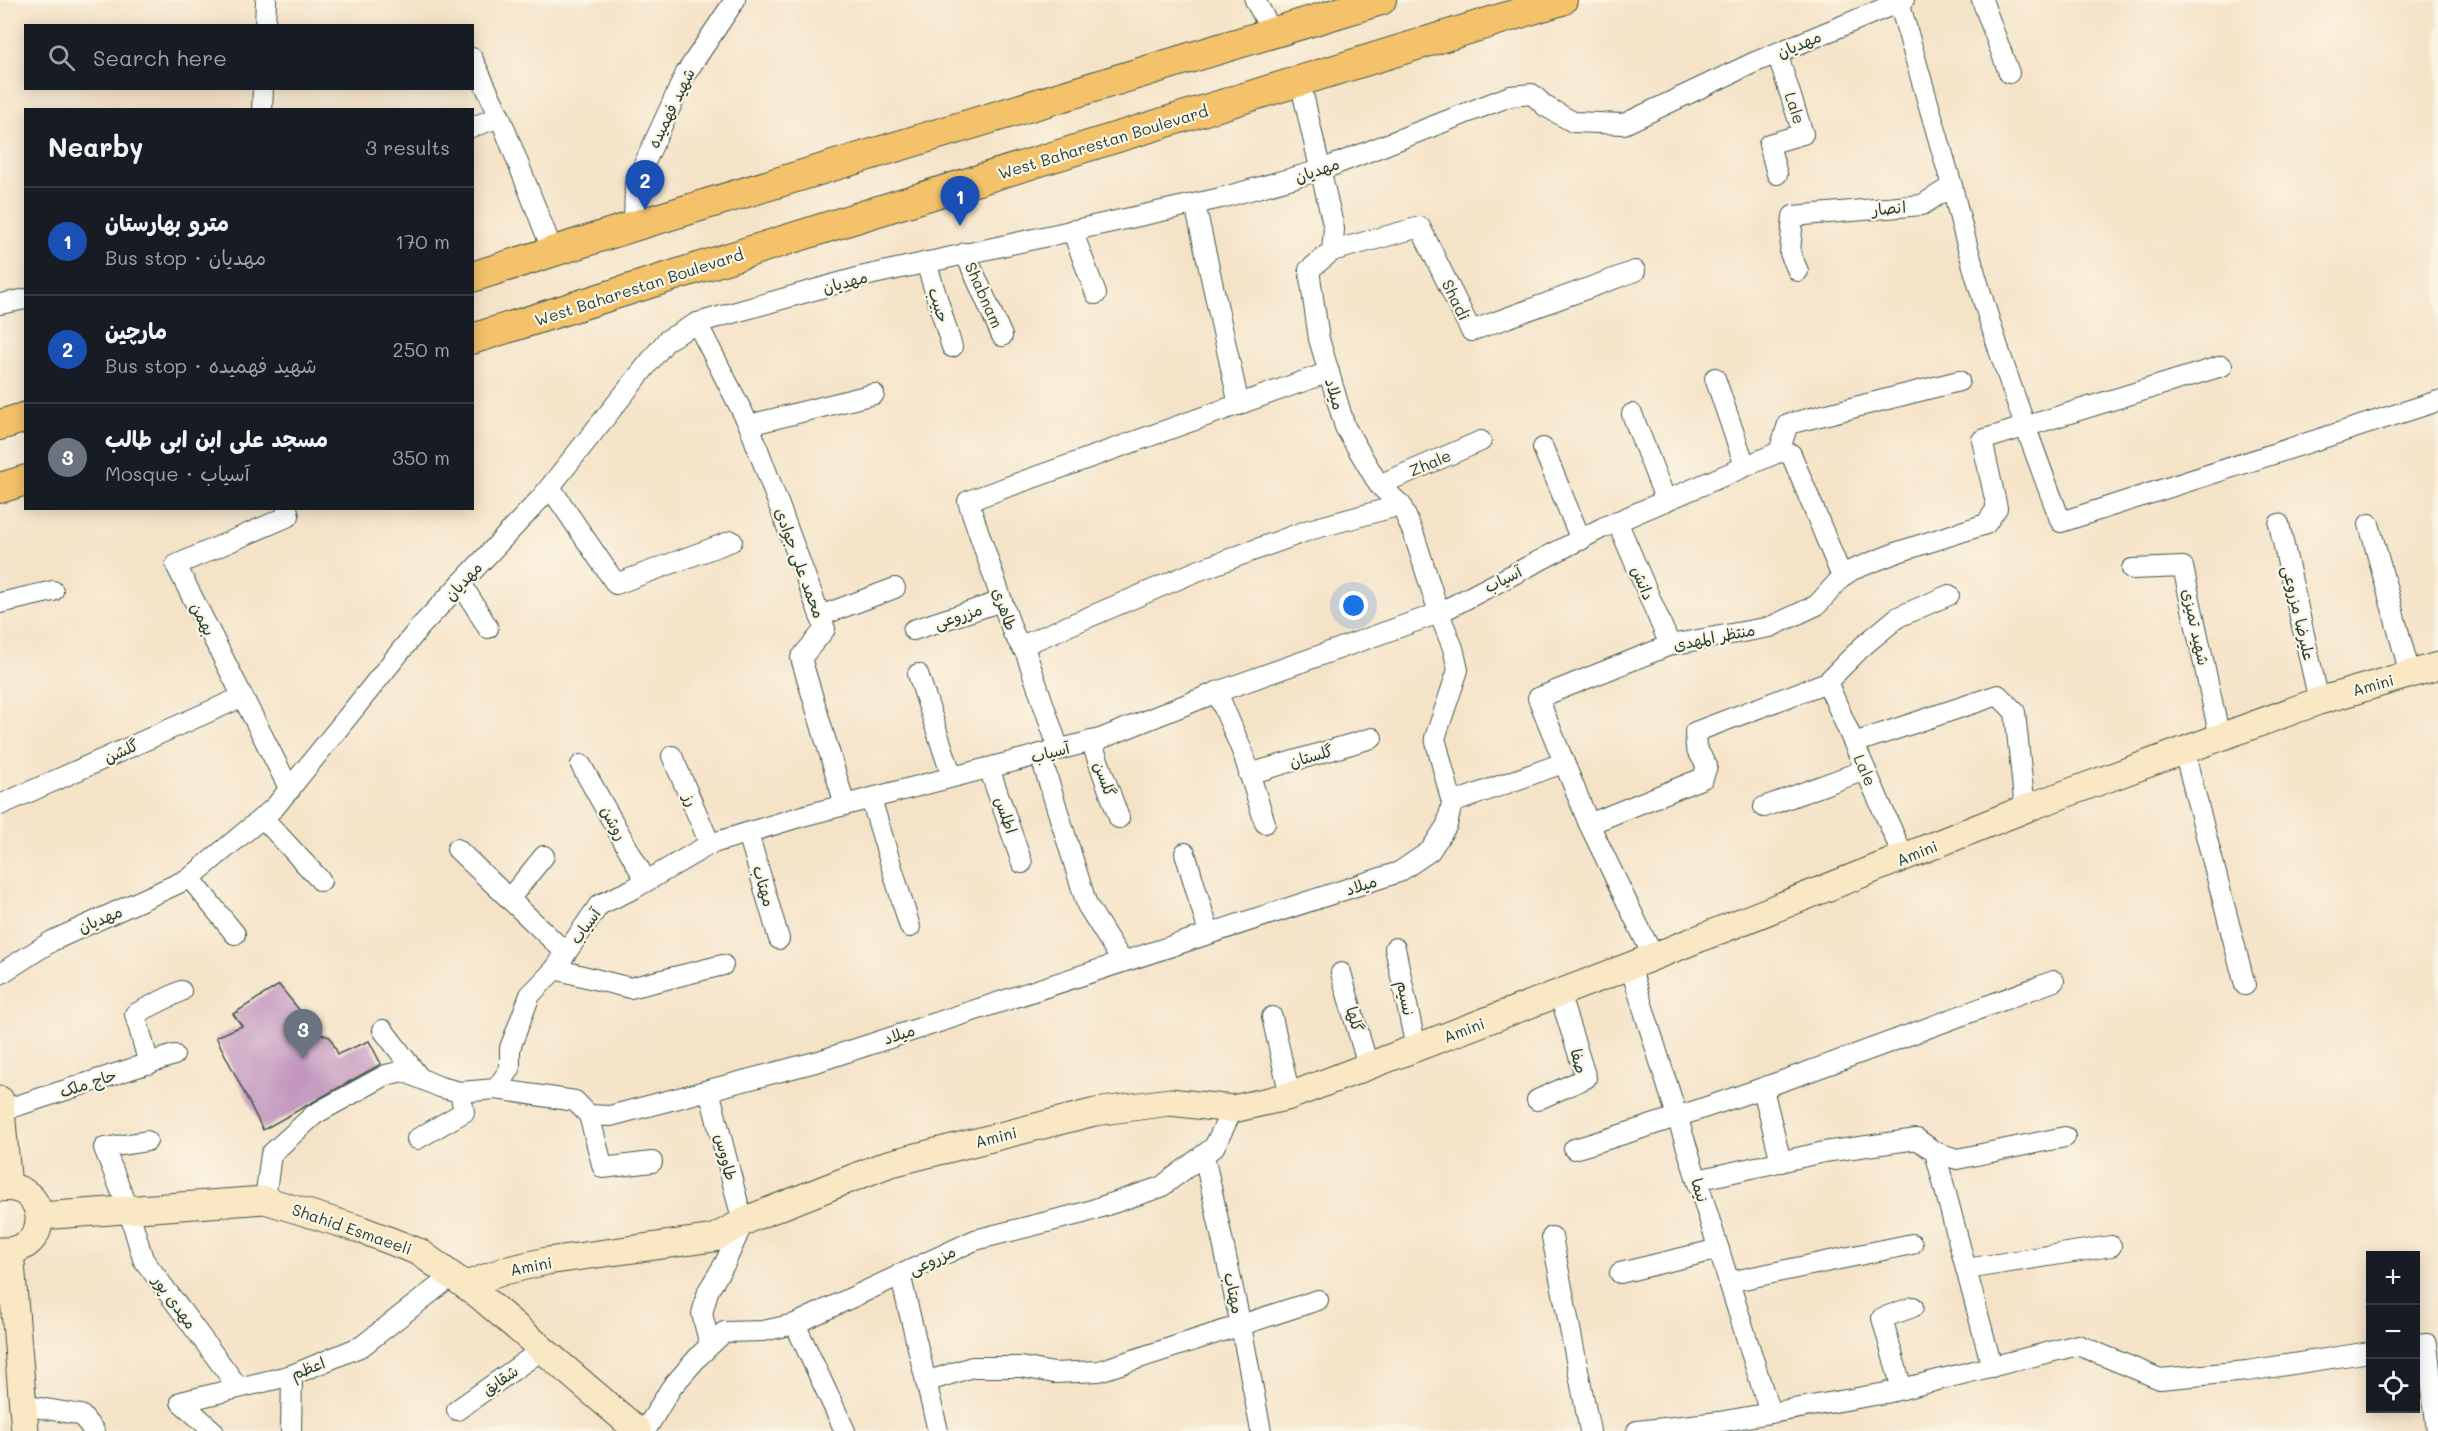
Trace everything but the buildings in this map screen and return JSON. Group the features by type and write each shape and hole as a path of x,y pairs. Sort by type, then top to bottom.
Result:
{"main road":[{"path":"474,276 1381,0"},
{"name":"West Baharestan Boulevard","path":"474,338 1563,0"},
{"path":"0,425 24,418"},
{"path":"0,488 24,481"}],"street":[{"path":"265,24 266,0"},
{"name":"شهید فهمیده","path":"634,226 635,184 686,73 735,0"},
{"path":"1255,0 1272,32"},
{"path":"1982,0 2009,73"},
{"path":"1902,1 1962,230 2001,359 2061,522 2438,401"},
{"name":"مهدیان","path":"0,974 52,940 190,878 276,807 420,627 550,487 668,340 697,323 860,277 1195,204 1321,170 1510,96 1532,94 1545,106 1573,122 1624,124 1777,53 1902,1"},
{"name":"Lale","path":"1777,53 1803,134 1769,144 1777,174"},
{"path":"474,62 500,117 553,252"},
{"path":"1299,81 1334,229 1332,250"},
{"path":"262,108 263,90"},
{"path":"474,126 500,117"},
{"name":"انصار","path":"1798,271 1790,253 1793,216 1922,205 1952,186"},
{"path":"1195,204 1239,405 1329,372"},
{"name":"Shadi","path":"1332,250 1420,227 1471,331 1635,271"},
{"path":"1072,230 1096,294"},
{"name":"میلاد","path":"589,1115 610,1116 819,1061 1399,872 1430,851 1447,825 1452,803 1435,738 1458,670 1453,648 1439,613 1414,535 1401,505 1379,485 1345,427 1319,339 1309,270 1332,250"},
{"name":"Shabnam","path":"965,254 1002,336"},
{"name":"حبیب","path":"926,262 952,347"},
{"path":"0,304 24,299"},
{"name":"محمد علی جوادی","path":"697,323 749,425 825,630 801,658 845,805"},
{"path":"2025,426 2222,366"},
{"path":"1715,378 1745,466"},
{"path":"1842,577 1791,454 1779,452 1788,424 1959,381"},
{"path":"749,425 874,394"},
{"name":"طاهری","path":"1122,961 1087,906 1026,653 1013,633 968,501 1239,405"},
{"path":"1632,414 1666,501"},
{"name":"منتظر المهدی","path":"1641,961 1538,699 1670,645 1770,627 1817,605 1842,577 1852,570 1898,552 1986,524 1997,508 1982,440 2025,426"},
{"name":"Zhale","path":"1379,485 1481,441"},
{"path":"1543,448 1581,540"},
{"name":"آسیاب","path":"496,1089 510,1069 510,1048 530,995 560,961 599,905 710,844 870,798 1092,741 1217,692 1439,613 1617,521 1779,452"},
{"path":"550,487 616,584 732,541"},
{"path":"1022,646 1197,571 1309,530 1401,505"},
{"name":"بهمن","path":"288,510 289,516 176,565 290,790"},
{"name":"دانش","path":"1617,521 1670,645"},
{"name":"علیرضا مزروعی","path":"2279,524 2319,701"},
{"path":"2369,524 2410,674"},
{"name":"شهید تمیزی","path":"2132,569 2183,567 2220,738"},
{"path":"461,583 488,628"},
{"path":"820,616 895,588"},
{"path":"0,603 53,591"},
{"path":"1589,824 1703,778 1707,766 1696,748 1695,732 1827,682 1863,646 1898,617 1950,595"},
{"name":"مزروعی","path":"913,630 1002,601"},
{"name":"Amini","path":"460,1280 547,1261 714,1238 743,1223 888,1164 1095,1112 1170,1101 1233,1109 1290,1096 1641,961 2025,809 2319,701 2438,666"},
{"path":"918,674 952,777"},
{"name":"Lale","path":"1827,682 1904,858"},
{"path":"1217,692 1249,774 1265,823"},
{"path":"1854,743 1998,695 2015,712 2025,809"},
{"name":"گلشن","path":"0,806 242,697"},
{"name":"گلستان","path":"1249,774 1372,738"},
{"name":"گلسن","path":"1092,741 1119,818"},
{"path":"2184,751 2245,986"},
{"name":"رز","path":"672,756 710,844"},
{"path":"1452,803 1563,763"},
{"name":"روشن","path":"581,765 646,881"},
{"name":"اطلس","path":"989,768 1022,863"},
{"path":"1764,807 1865,770"},
{"path":"870,798 910,927"},
{"path":"263,818 321,881"},
{"name":"مهتاب","path":"748,833 779,939"},
{"path":"457,849 509,899 560,961 630,988 723,965"},
{"path":"1185,853 1209,933"},
{"path":"509,899 544,856"},
{"path":"190,878 235,934"},
{"name":"نسیم","path":"1395,948 1416,1048"},
{"name":"نیما","path":"1641,961 1678,1118 1770,1413"},
{"name":"گلها","path":"1341,973 1368,1066"},
{"path":"1574,1149 1678,1118 1763,1089 2054,981"},
{"path":"149,1064 135,1014 181,991"},
{"name":"صفا","path":"1537,1100 1586,1078 1559,993"},
{"path":"1272,1017 1290,1096"},
{"path":"382,1030 419,1077"},
{"name":"حاج ملک","path":"1,1106 174,1055"},
{"path":"265,1200 271,1154 315,1114 386,1075 403,1071 440,1087 460,1092 496,1089 574,1101 589,1115 603,1168 652,1162"},
{"path":"1763,1089 1781,1162"},
{"name":"طاووس","path":"709,1090 743,1223"},
{"path":"417,1139 464,1112 460,1092"},
{"path":"1,1106 4,1187 26,1192 37,1207 40,1216 39,1226 28,1244 20,1249 5,1251 8,1329 24,1418 81,1415 94,1431"},
{"name":"مزروعی","path":"645,1431 670,1388 724,1332 763,1331 795,1324 975,1240 1083,1213 1161,1187 1214,1147 1233,1109"},
{"path":"1697,1180 1824,1152 1917,1139 1935,1152 1957,1159 2065,1137"},
{"name":"مهدی پور","path":"147,1141 105,1148 128,1209 143,1258 238,1387"},
{"path":"1935,1152 1992,1366"},
{"name":"مهتاب","path":"1204,1155 1242,1326 1261,1431"},
{"name":"Shahid Esmaeeli","path":"40,1216 265,1200 362,1230 419,1252 460,1280 638,1431"},
{"path":"710,1345 702,1314 708,1291 725,1263 743,1223"},
{"path":"1552,1237 1590,1431"},
{"path":"1729,1282 1911,1244"},
{"path":"1966,1269 2111,1246"},
{"path":"1620,1273 1719,1249"},
{"path":"900,1274 938,1431"},
{"name":"اعظم","path":"213,1431 181,1402 292,1375 362,1346 460,1280"},
{"path":"926,1382 972,1367 1020,1366 1054,1373 1099,1371 1318,1300"},
{"path":"1902,1389 1882,1318 1913,1307"},
{"path":"795,1324 845,1431"},
{"path":"2420,1345 2427,1344 2437,1431"},
{"path":"1637,1431 1719,1422 1902,1389 2078,1345 2160,1379 2247,1371 2366,1353"},
{"name":"شقایق","path":"457,1410 543,1349"},
{"path":"291,1431 292,1375"}],"place":[{"name":"مارچین","path":"645,210"},
{"name":"مترو بهارستان","path":"960,226"},
{"name":"مسجد علی ابن ابی طالب","path":"303,1059"}]}
